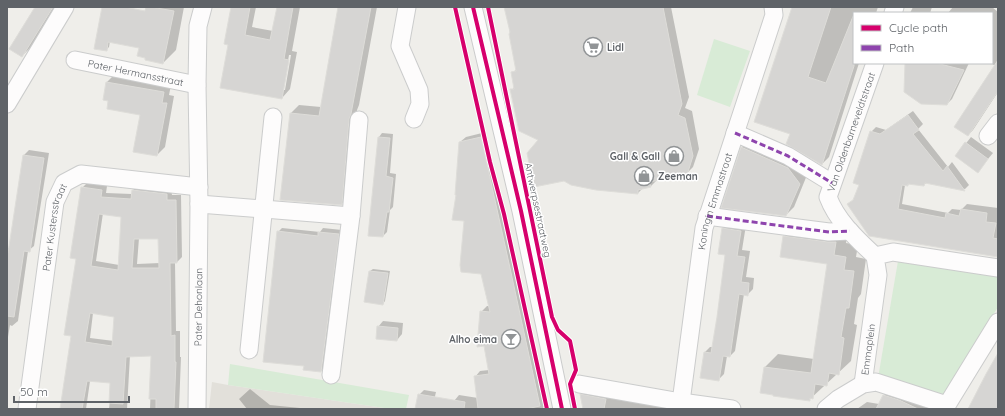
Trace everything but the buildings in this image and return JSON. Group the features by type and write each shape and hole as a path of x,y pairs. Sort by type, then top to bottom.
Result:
{"street":[{"path":"7,104 65,7"},
{"name":"Pater Dehonlaan","path":"197,409 199,187 197,85 198,26 203,7"},
{"path":"407,7 400,46 419,90 420,104 414,119"},
{"name":"Antwerpsestraatweg","path":"474,7 521,211 562,409"},
{"name":"Koningin Emmastraat","path":"681,402 704,228 774,15 773,7"},
{"name":"Pater Hermansstraat","path":"75,60 197,85"},
{"name":"Van Oldenbarneveldtstraat","path":"875,64 828,197 832,209 850,231 875,256"},
{"path":"249,350 273,117"},
{"path":"331,374 351,216 359,120"},
{"path":"735,134 788,156 832,183"},
{"name":"Pater Kustersstraat","path":"27,409 55,202 64,183 81,174 199,187"},
{"path":"199,204 351,216"},
{"path":"707,216 829,232 850,231"},
{"path":"875,256 893,252 998,268"},
{"name":"Emmaplein","path":"875,256 878,275 863,384 876,382 947,408 998,322"},
{"path":"579,384 681,402 732,409"},
{"path":"826,409 838,399 863,384"}],"shaded area":[{"path":"212,382 228,385 391,409 209,409"}],"green space":[{"path":"714,39 750,51 730,107 697,95"},
{"path":"898,261 998,274 998,307 942,397 878,378"},
{"path":"230,364 409,395 406,409 391,409 228,385"}],"marked path":[{"path":"735,133 788,156 832,183"},
{"path":"707,216 829,232 850,231"}],"cycle path":[{"path":"455,7 490,162 504,214 547,409"},
{"path":"473,7 521,211 562,409"},
{"path":"488,7 552,317 558,330 570,341 576,370 570,384 575,409"}],"place":[{"name":"Lidl","path":"593,47"},
{"name":"Gall & Gall","path":"674,156"},
{"name":"Zeeman","path":"644,176"},
{"name":"Alho eima","path":"511,339"}]}
